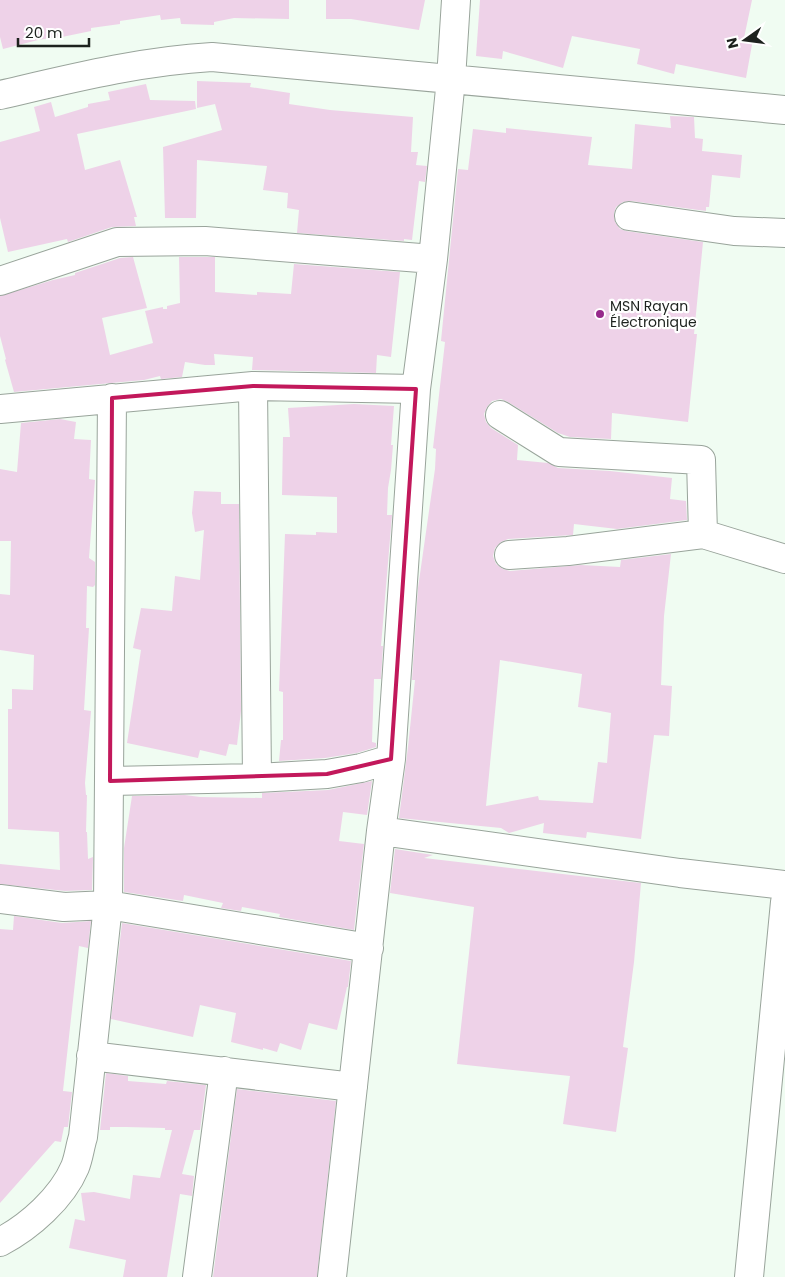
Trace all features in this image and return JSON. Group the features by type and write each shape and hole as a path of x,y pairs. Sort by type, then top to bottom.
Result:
{"street":[{"path":"332,1277 381,831 391,759 416,389 433,260 456,0"},
{"path":"0,95 112,71 186,59 212,58 785,110"},
{"path":"629,216 734,232 785,233"},
{"path":"0,281 118,242 205,241 433,260"},
{"path":"0,409 253,386 416,389"},
{"path":"253,386 258,778"},
{"path":"0,1242 30,1222 56,1198 75,1167 83,1136 108,905 112,398"},
{"path":"500,415 559,452 701,460 702,534"},
{"path":"509,555 568,551 702,534 785,559"},
{"path":"110,781 258,778 294,774 327,774 361,768 391,759"},
{"path":"381,831 680,873 785,885"},
{"path":"0,899 64,907 108,905 369,948"},
{"path":"749,1277 781,997 785,902"},
{"path":"91,1056 353,1087"},
{"path":"197,1277 224,1071"}],"highlighted area":[{"path":"253,386 416,389 391,759 327,774 110,781 112,398"}],"building":[{"path":"0,0 289,0 289,19 234,18 214,22 214,25 181,24 180,18 161,20 160,15 120,21 120,24 91,28 91,31 38,40 3,49 0,37"},
{"path":"326,0 425,0 419,30 351,19 326,19"},
{"path":"480,0 752,0 744,38 753,39 746,78 676,64 674,74 637,64 640,49 572,36 563,68 503,51 502,59 476,56"},
{"path":"197,81 251,83 250,87 290,93 289,104 330,110 413,117 411,152 418,152 416,165 427,166 425,182 419,181 412,240 297,233 299,210 287,208 288,193 263,190 267,166 197,160 196,218 165,218 163,147 222,130 215,104 197,108"},
{"path":"146,84 150,100 195,101 196,109 77,134 85,170 120,160 137,217 134,217 136,226 112,227 68,242 67,239 8,252 0,218 0,142 40,131 34,107 51,102 55,117 88,107 88,104 110,100 108,92"},
{"path":"670,116 694,117 695,138 703,139 702,151 742,155 740,178 712,175 709,207 706,207 706,211 631,201 623,202 616,207 614,213 615,222 620,229 626,231 703,242 694,334 697,334 688,422 612,413 611,439 570,437 558,433 501,399 492,401 484,414 486,422 491,428 518,445 517,460 548,463 558,468 610,471 672,478 670,499 686,501 687,520 617,529 574,524 573,535 508,539 501,542 495,548 493,556 496,564 510,571 581,565 620,567 621,560 671,554 664,616 661,685 672,686 669,736 654,735 641,839 587,832 586,838 543,833 544,823 509,833 501,828 399,818 415,680 412,680 418,588 435,469 436,449 433,448 445,342 441,341 458,169 468,170 473,129 506,133 506,128 592,137 588,165 632,169 635,124 671,128","holes":["500,660 582,674 578,707 611,713 607,763 598,762 593,803 539,800 538,796 486,806"]},
{"path":"133,257 147,308 102,318 110,355 153,343 145,311 163,307 163,309 167,309 167,306 180,303 179,257 215,257 215,292 257,295 257,292 291,294 294,264 400,272 391,357 377,355 376,373 252,370 253,357 214,354 215,365 185,362 182,377 161,379 160,376 144,380 14,392 0,336 0,296 75,275 75,273 120,258"},
{"path":"354,404 394,406 391,445 393,445 387,515 392,515 381,646 383,646 381,679 374,679 372,742 376,743 376,747 357,753 325,758 279,761 281,740 283,740 283,692 279,691 285,534 316,535 316,532 337,533 337,497 282,495 283,437 290,437 288,408"},
{"path":"60,419 76,422 74,439 91,440 89,479 95,480 89,558 95,562 95,585 93,587 87,586 86,628 89,628 84,710 91,711 85,783 87,795 86,832 88,859 93,857 92,890 65,891 0,884 0,864 60,870 59,832 8,829 8,709 12,709 12,689 33,690 34,655 0,650 0,594 10,595 11,541 0,541 0,469 17,472 21,423"},
{"path":"194,491 221,492 221,504 239,504 241,711 237,745 229,744 226,756 200,750 198,758 127,743 141,650 133,648 141,608 172,611 175,576 200,580 204,530 195,532 192,513"},
{"path":"372,781 367,815 343,812 339,841 364,844 354,930 279,917 280,914 242,907 241,911 221,908 223,903 184,895 183,901 124,892 124,848 132,796 185,795 262,798 262,793 328,790"},
{"path":"395,849 433,855 424,858 641,883 634,962 623,1047 628,1048 616,1132 563,1124 570,1076 457,1064 474,907 390,893"},
{"path":"14,916 62,923 91,921 88,948 79,946 63,1091 72,1092 68,1127 64,1127 61,1142 55,1141 0,1203 0,929 13,930"},
{"path":"122,923 351,961 348,987 337,1030 309,1023 301,1050 280,1043 277,1052 231,1042 236,1013 200,1005 193,1037 111,1019"},
{"path":"106,1073 128,1076 128,1081 166,1084 167,1081 206,1085 200,1130 194,1130 182,1174 194,1176 192,1196 180,1194 167,1277 123,1277 126,1260 69,1248 75,1219 85,1221 81,1193 94,1192 130,1199 133,1175 160,1178 172,1130 165,1130 165,1128 110,1127 110,1130 100,1130"},
{"path":"237,1089 336,1101 317,1277 213,1277"}],"place":[{"name":"MSN Rayan Électronique","path":"600,314"}]}
